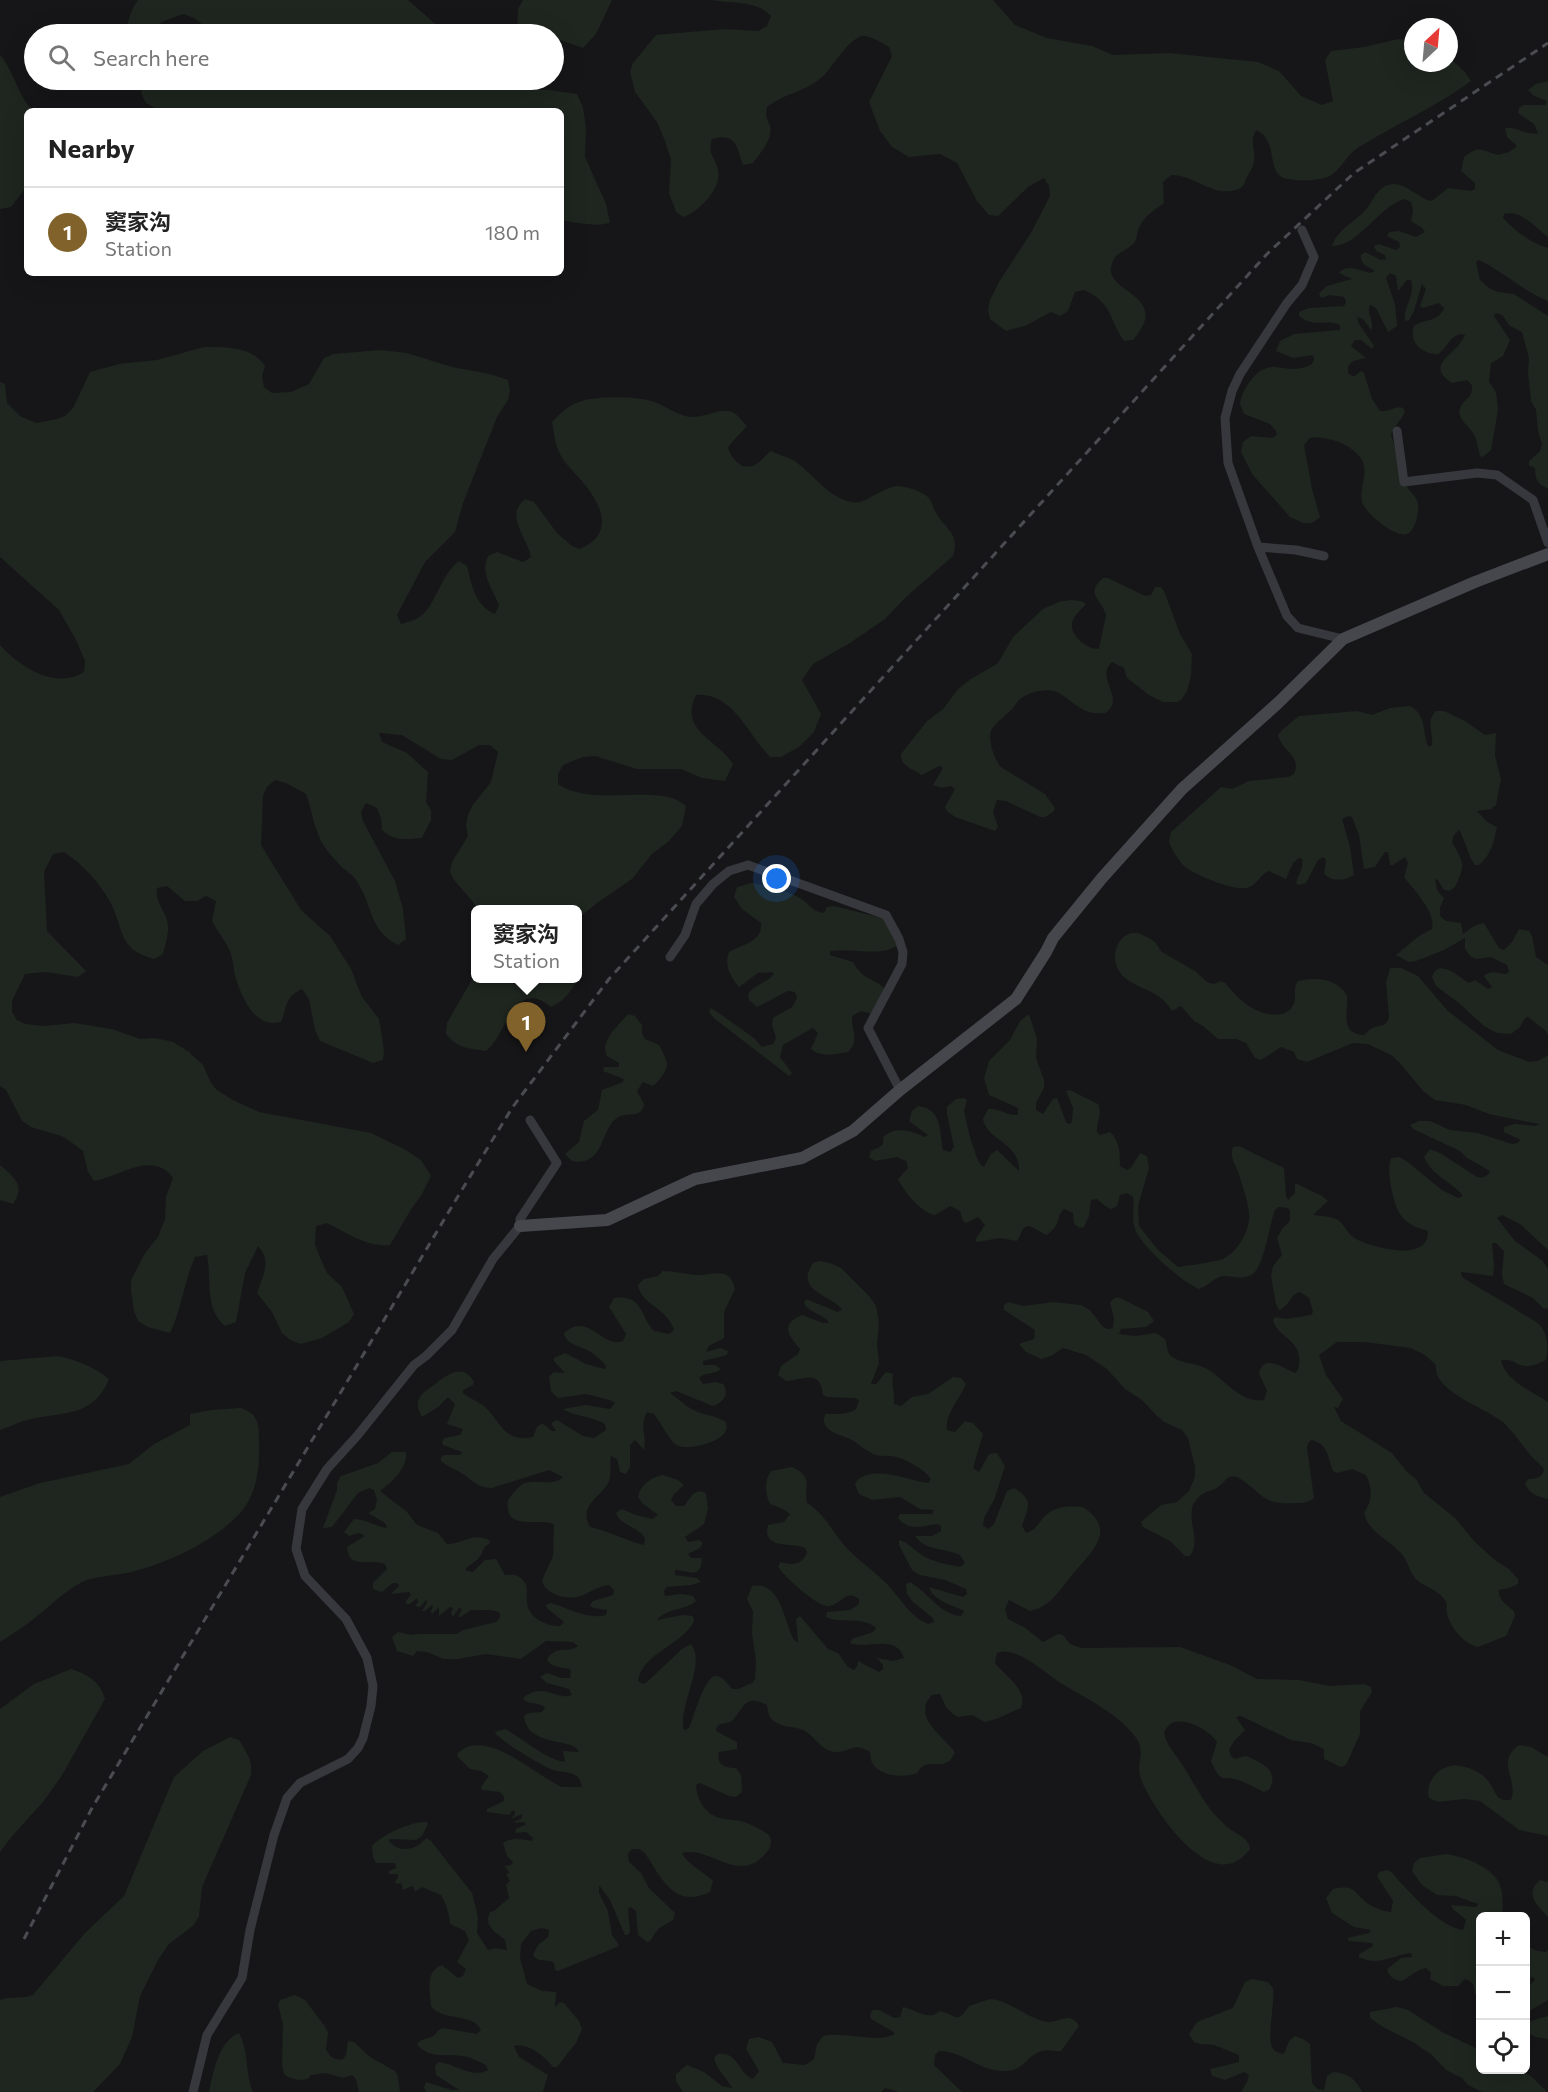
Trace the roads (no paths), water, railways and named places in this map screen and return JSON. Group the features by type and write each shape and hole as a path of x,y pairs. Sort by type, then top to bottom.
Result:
{"street":[{"path":"1302,230 1314,257 1302,285 1287,303 1240,374 1232,392 1225,418 1228,463 1258,547 1287,616 1298,628 1343,639"},
{"path":"1397,431 1404,482 1477,473 1497,475 1533,500 1548,543"},
{"path":"1258,547 1296,550 1324,556"},
{"path":"520,1226 607,1220 695,1179 802,1158 853,1131 900,1090 1016,999 1053,938 1102,878 1182,789 1278,703 1343,639 1475,582 1548,554"},
{"path":"670,957 685,935 696,904 713,884 729,871 748,865 886,915 899,939 903,952 902,964 868,1028 900,1090"},
{"path":"194,2092 207,2035 242,1978 250,1930 273,1835 287,1798 300,1783 348,1759 363,1738 371,1706 373,1686 367,1658 346,1618 305,1576 296,1549 302,1509 327,1469 357,1436 414,1365 452,1330 493,1259 520,1226 520,1219 557,1163 530,1120"}],"railway":[{"path":"24,1939 92,1808 460,1193 512,1108 609,979 1267,254 1354,173 1548,43"}],"place":[{"name":"窦家沟","path":"526,1052"}]}
